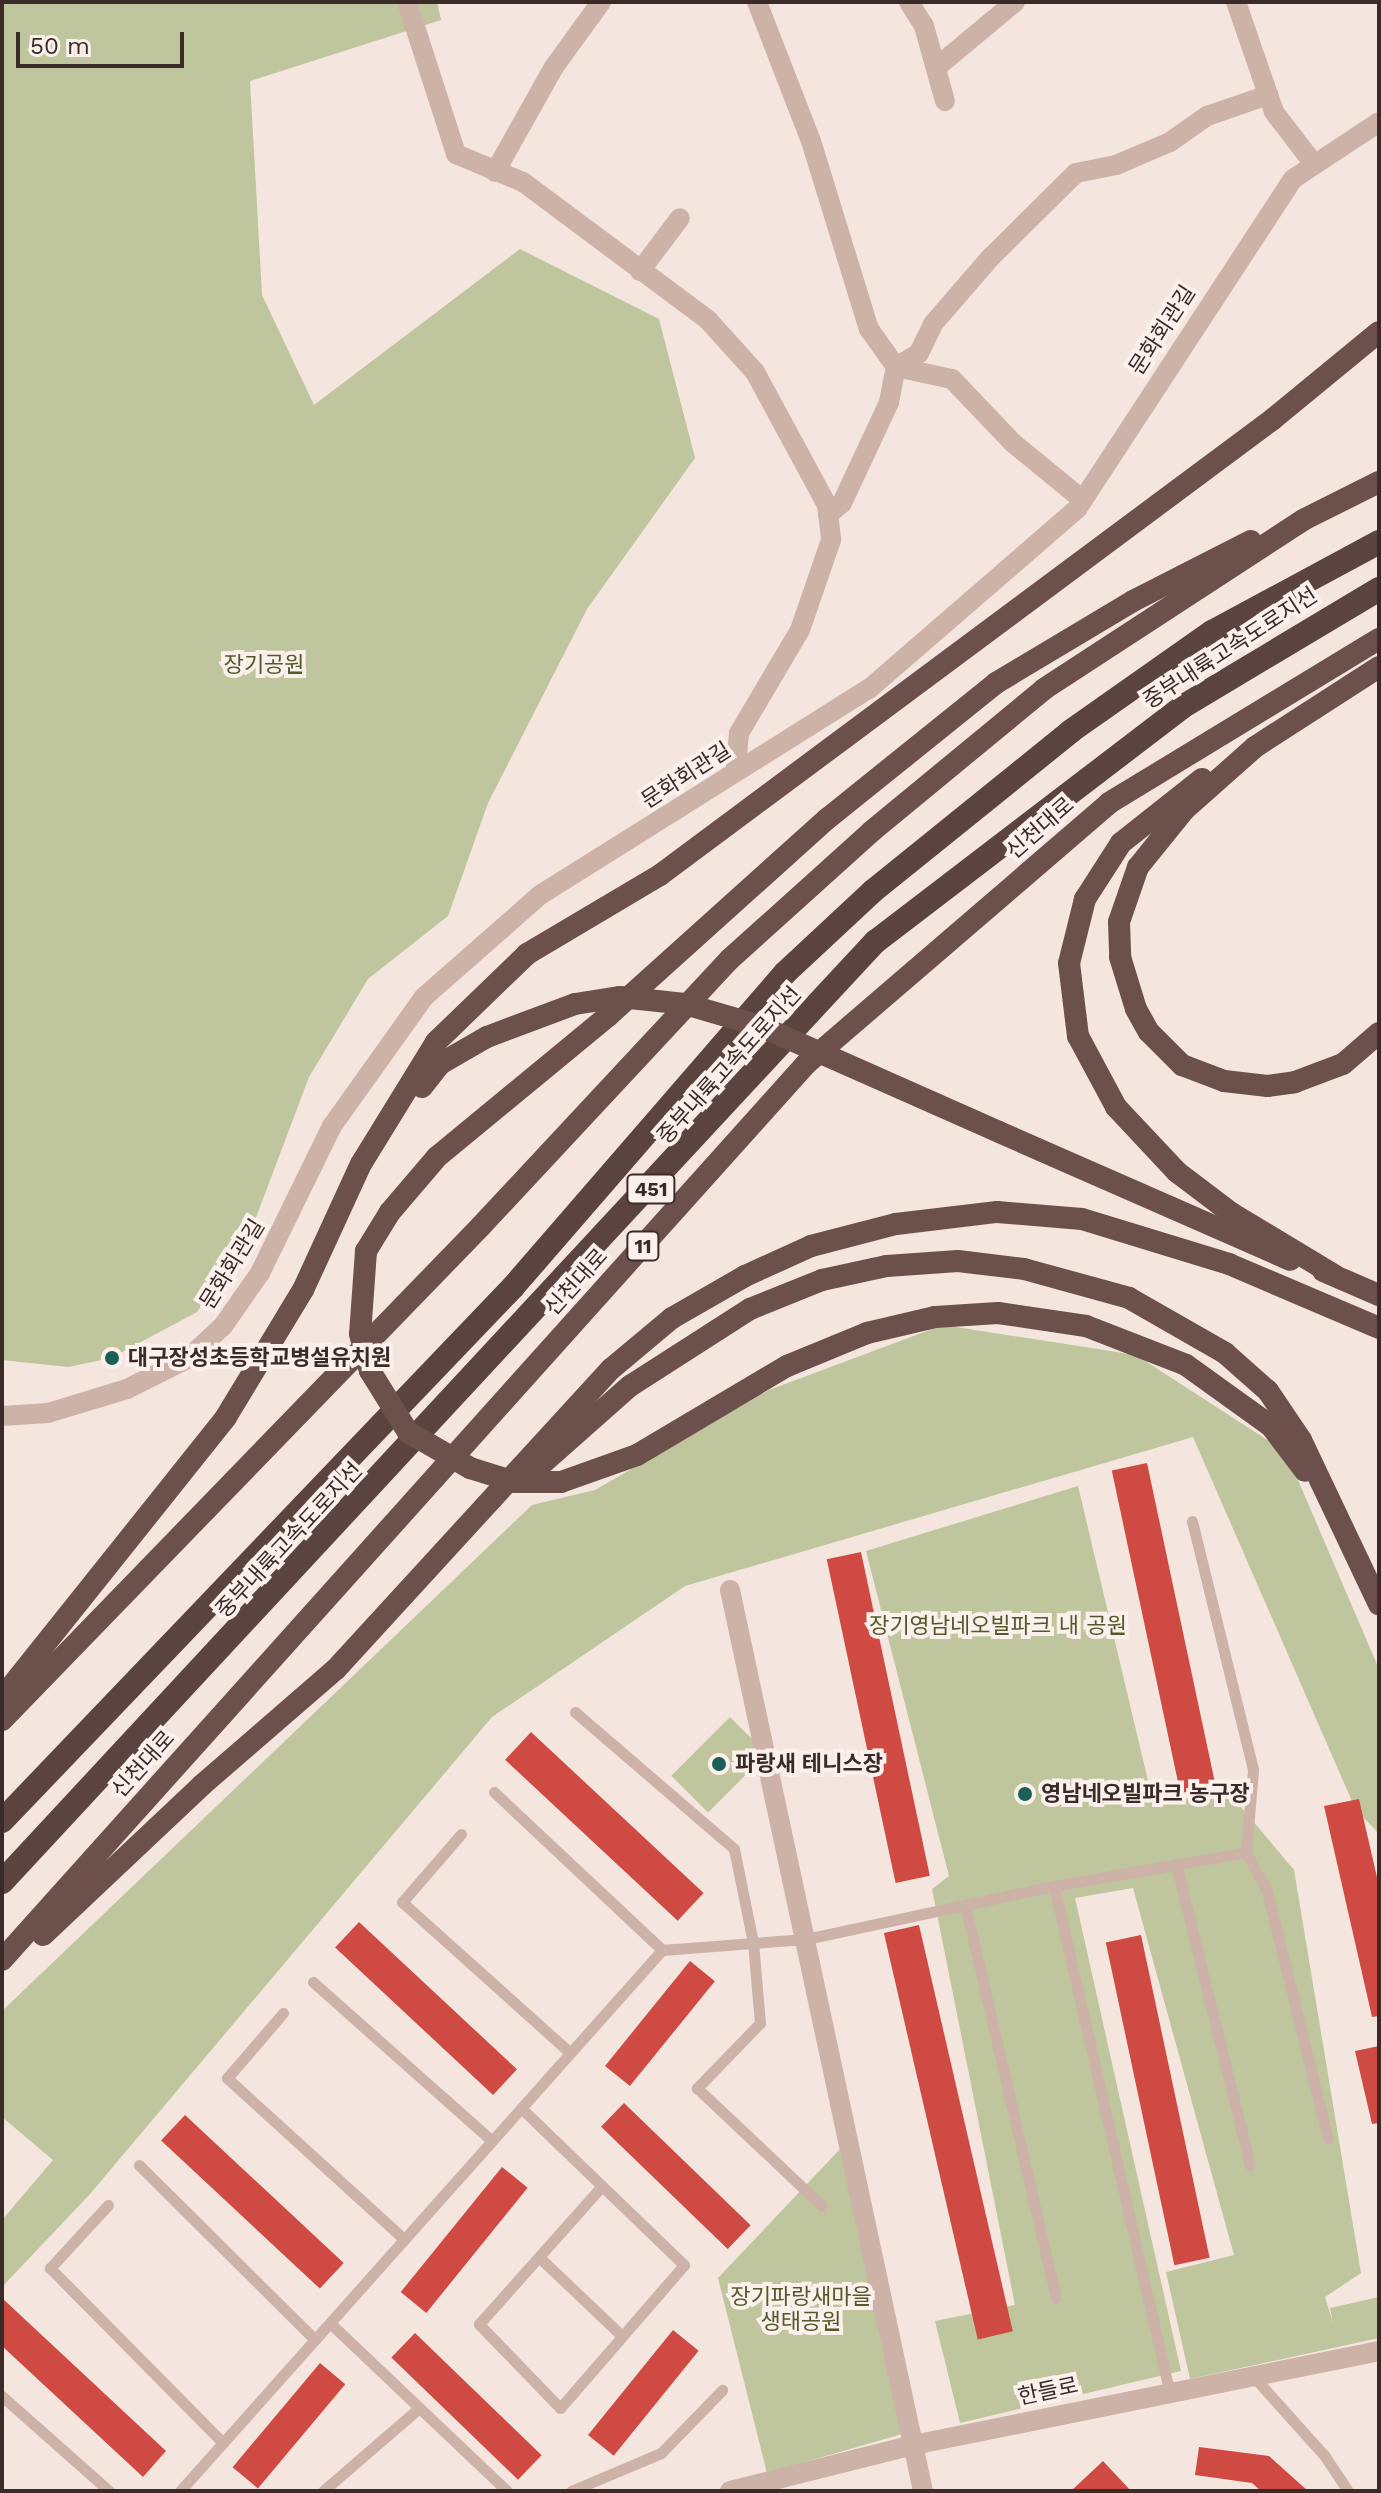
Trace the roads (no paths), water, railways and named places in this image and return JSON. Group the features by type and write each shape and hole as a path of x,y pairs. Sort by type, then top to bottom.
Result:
{"highway":[{"path":"2,1698 226,1417 303,1290 361,1164 436,1042 527,954 660,875 1273,419 1379,332"},
{"path":"1330,1503 1271,1426 1186,1365 1086,1326 998,1313 935,1317 867,1333 787,1366 637,1455 561,1482 515,1482 470,1468 408,1432 370,1371 360,1334 366,1251 390,1212 437,1157 608,1016 827,819 996,683 1147,593 1379,482"},
{"path":"2,1720 481,1226 730,959 872,831 1044,689 1303,520"},
{"name":"중부내륙고속도로지선","path":"2,1821 513,1287 807,952 873,891 1071,731 1212,632 1379,542"},
{"name":"중부내륙고속도로지선","path":"2,1882 875,942 1182,707 1379,589"},
{"name":"신천대로","path":"2,1960 806,1064 1109,803 1379,639"},
{"path":"1336,1276 1231,1213 1143,1138 1092,1071 1070,997 1074,931 1103,867 1144,821 1379,667"},
{"path":"1255,747 1152,844 1124,896 1120,957 1136,1009 1149,1032 1182,1065 1224,1081 1268,1086 1320,1075 1343,1064 1379,1033"},
{"path":"361,1164 440,1064 487,1037 575,1004 620,997 685,1004 760,1026 1253,1247 1336,1276 1379,1295"},
{"path":"2,1973 202,1785 336,1669 611,1369 672,1318 811,1246 896,1224 997,1212 1082,1219 1229,1264 1379,1328"},
{"path":"441,1554 630,1386 750,1309 822,1280 887,1266 958,1261 1024,1269 1129,1298 1225,1353 1268,1391 1301,1440 1379,1604"}],"street":[{"path":"407,2 456,154 523,182 708,320 755,372 828,515 831,540 800,630 739,733 736,770"},
{"path":"495,172 554,67 601,2"},
{"path":"757,2 811,141 869,329 896,367 952,379 1013,443 1083,500"},
{"path":"909,2 938,66 945,101"},
{"path":"938,66 1015,2"},
{"path":"1236,2 1274,112 1314,164"},
{"path":"828,515 842,503 889,402 896,367 919,353 933,324 990,258 1076,173 1116,165 1170,142 1207,116 1268,95"},
{"name":"문화회관길","path":"2,1416 48,1413 127,1389 187,1359 223,1326 260,1273 332,1126 424,997 540,895 869,689 1083,500 1230,270 1293,179 1379,122"},
{"path":"640,271 680,218"},
{"path":"730,1590 923,2491"},
{"name":"한들로","path":"730,2491 913,2445 1169,2390 1379,2351"}],"lane":[{"path":"1192,1521 1253,1770 1246,1852 1267,1891 1328,2139"},
{"path":"575,1712 734,1849 753,1942 760,2023 697,2088 822,2206"},
{"path":"494,1792 662,1950"},
{"path":"461,1834 402,1902 570,2053"},
{"path":"180,2491 662,1950 806,1939 1054,1886 1246,1852"},
{"path":"1176,1864 1250,2165"},
{"path":"1054,1886 1169,2390"},
{"path":"965,1904 1056,2298"},
{"path":"313,1982 492,2141"},
{"path":"283,2013 227,2078 404,2239"},
{"path":"521,2108 602,2186 684,2265 560,2408 479,2324 602,2186"},
{"path":"139,2165 315,2340"},
{"path":"108,2205 50,2268 223,2443"},
{"path":"539,2257 622,2336"},
{"path":"330,2323 507,2491"},
{"path":"1253,2376 1324,2455 1348,2491"},
{"path":"571,2491 661,2453 722,2390"},
{"path":"2,2396 109,2491"},
{"path":"323,2491 419,2408"}],"place":[{"name":"대구장성초등학교병설유치원","path":"112,1358"},
{"name":"파랑새 테니스장","path":"719,1764"},
{"name":"영남네오빌파크 농구장","path":"1025,1794"}],"park label":[{"name":"장기공원","path":"264,665"},
{"name":"장기영남네오빌파크 내 공원","path":"998,1626"},
{"name":"장기파랑새마을 생태공원","path":"801,2308"}]}
